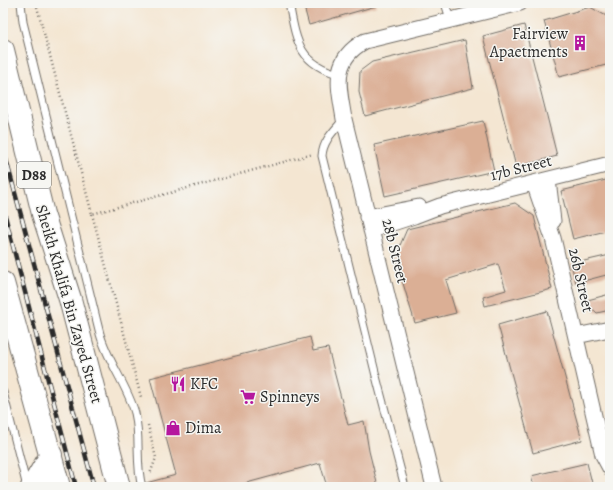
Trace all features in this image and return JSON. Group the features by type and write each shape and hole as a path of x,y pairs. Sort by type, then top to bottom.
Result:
{"main road":[{"name":"Sheikh Khalifa Bin Zayed Street","path":"3,50 43,214 70,299 119,487"},
{"path":"3,283 59,487"},
{"path":"32,487 50,455"}],"street":[{"name":"28b Street","path":"434,487 344,119 338,82 339,74 345,58 357,45 373,39 450,19 520,3"},
{"name":"17b Street","path":"369,223 412,208 440,206 610,164"},
{"name":"26b Street","path":"541,181 554,223 553,238 603,455 610,468"},
{"path":"577,341 610,329"},
{"path":"577,341 610,338"}],"lane":[{"path":"21,3 23,22 100,334 106,351 128,393 135,416 138,440 138,471 141,486"},
{"path":"289,3 297,40 305,55 320,68 339,74"},
{"path":"445,3 450,19"},
{"path":"344,119 324,144 322,156 405,487"},
{"path":"3,392 28,487"}],"path":[{"path":"36,3 143,404"},
{"path":"92,214 314,154 316,162 324,161"},
{"path":"141,486 151,471 156,458 147,419"}],"building":[{"path":"303,3 376,3 376,6 309,25"},
{"name":"Fairview Apaetments","path":"590,7 610,18 610,64 559,77 544,21"},
{"path":"524,25 557,156 516,167 483,36"},
{"path":"465,40 473,88 365,116 359,92 360,71 372,62"},
{"path":"483,121 494,171 385,196 374,145"},
{"path":"610,179 610,230 573,239 561,191"},
{"path":"515,203 534,216 552,289 485,306 483,297 506,290 498,264 446,280 456,313 415,323 395,257 407,229"},
{"path":"610,255 610,274 576,283 571,264"},
{"path":"610,294 610,310 597,313 584,301"},
{"path":"547,311 582,440 533,453 498,325"},
{"name":"Spinneys","path":"310,337 313,351 328,348 348,425 364,421 369,451 378,487 327,487 320,463 232,487 147,487 146,483 176,475 150,378"},
{"path":"587,463 593,487 534,487 531,476"}],"railway":[{"path":"3,148 94,487"},
{"path":"3,208 76,487"}],"place":[{"name":"Fairview Apaetments","path":"580,43"},
{"name":"KFC","path":"178,384"},
{"name":"Spinneys","path":"248,397"},
{"name":"Dima","path":"173,428"}]}
